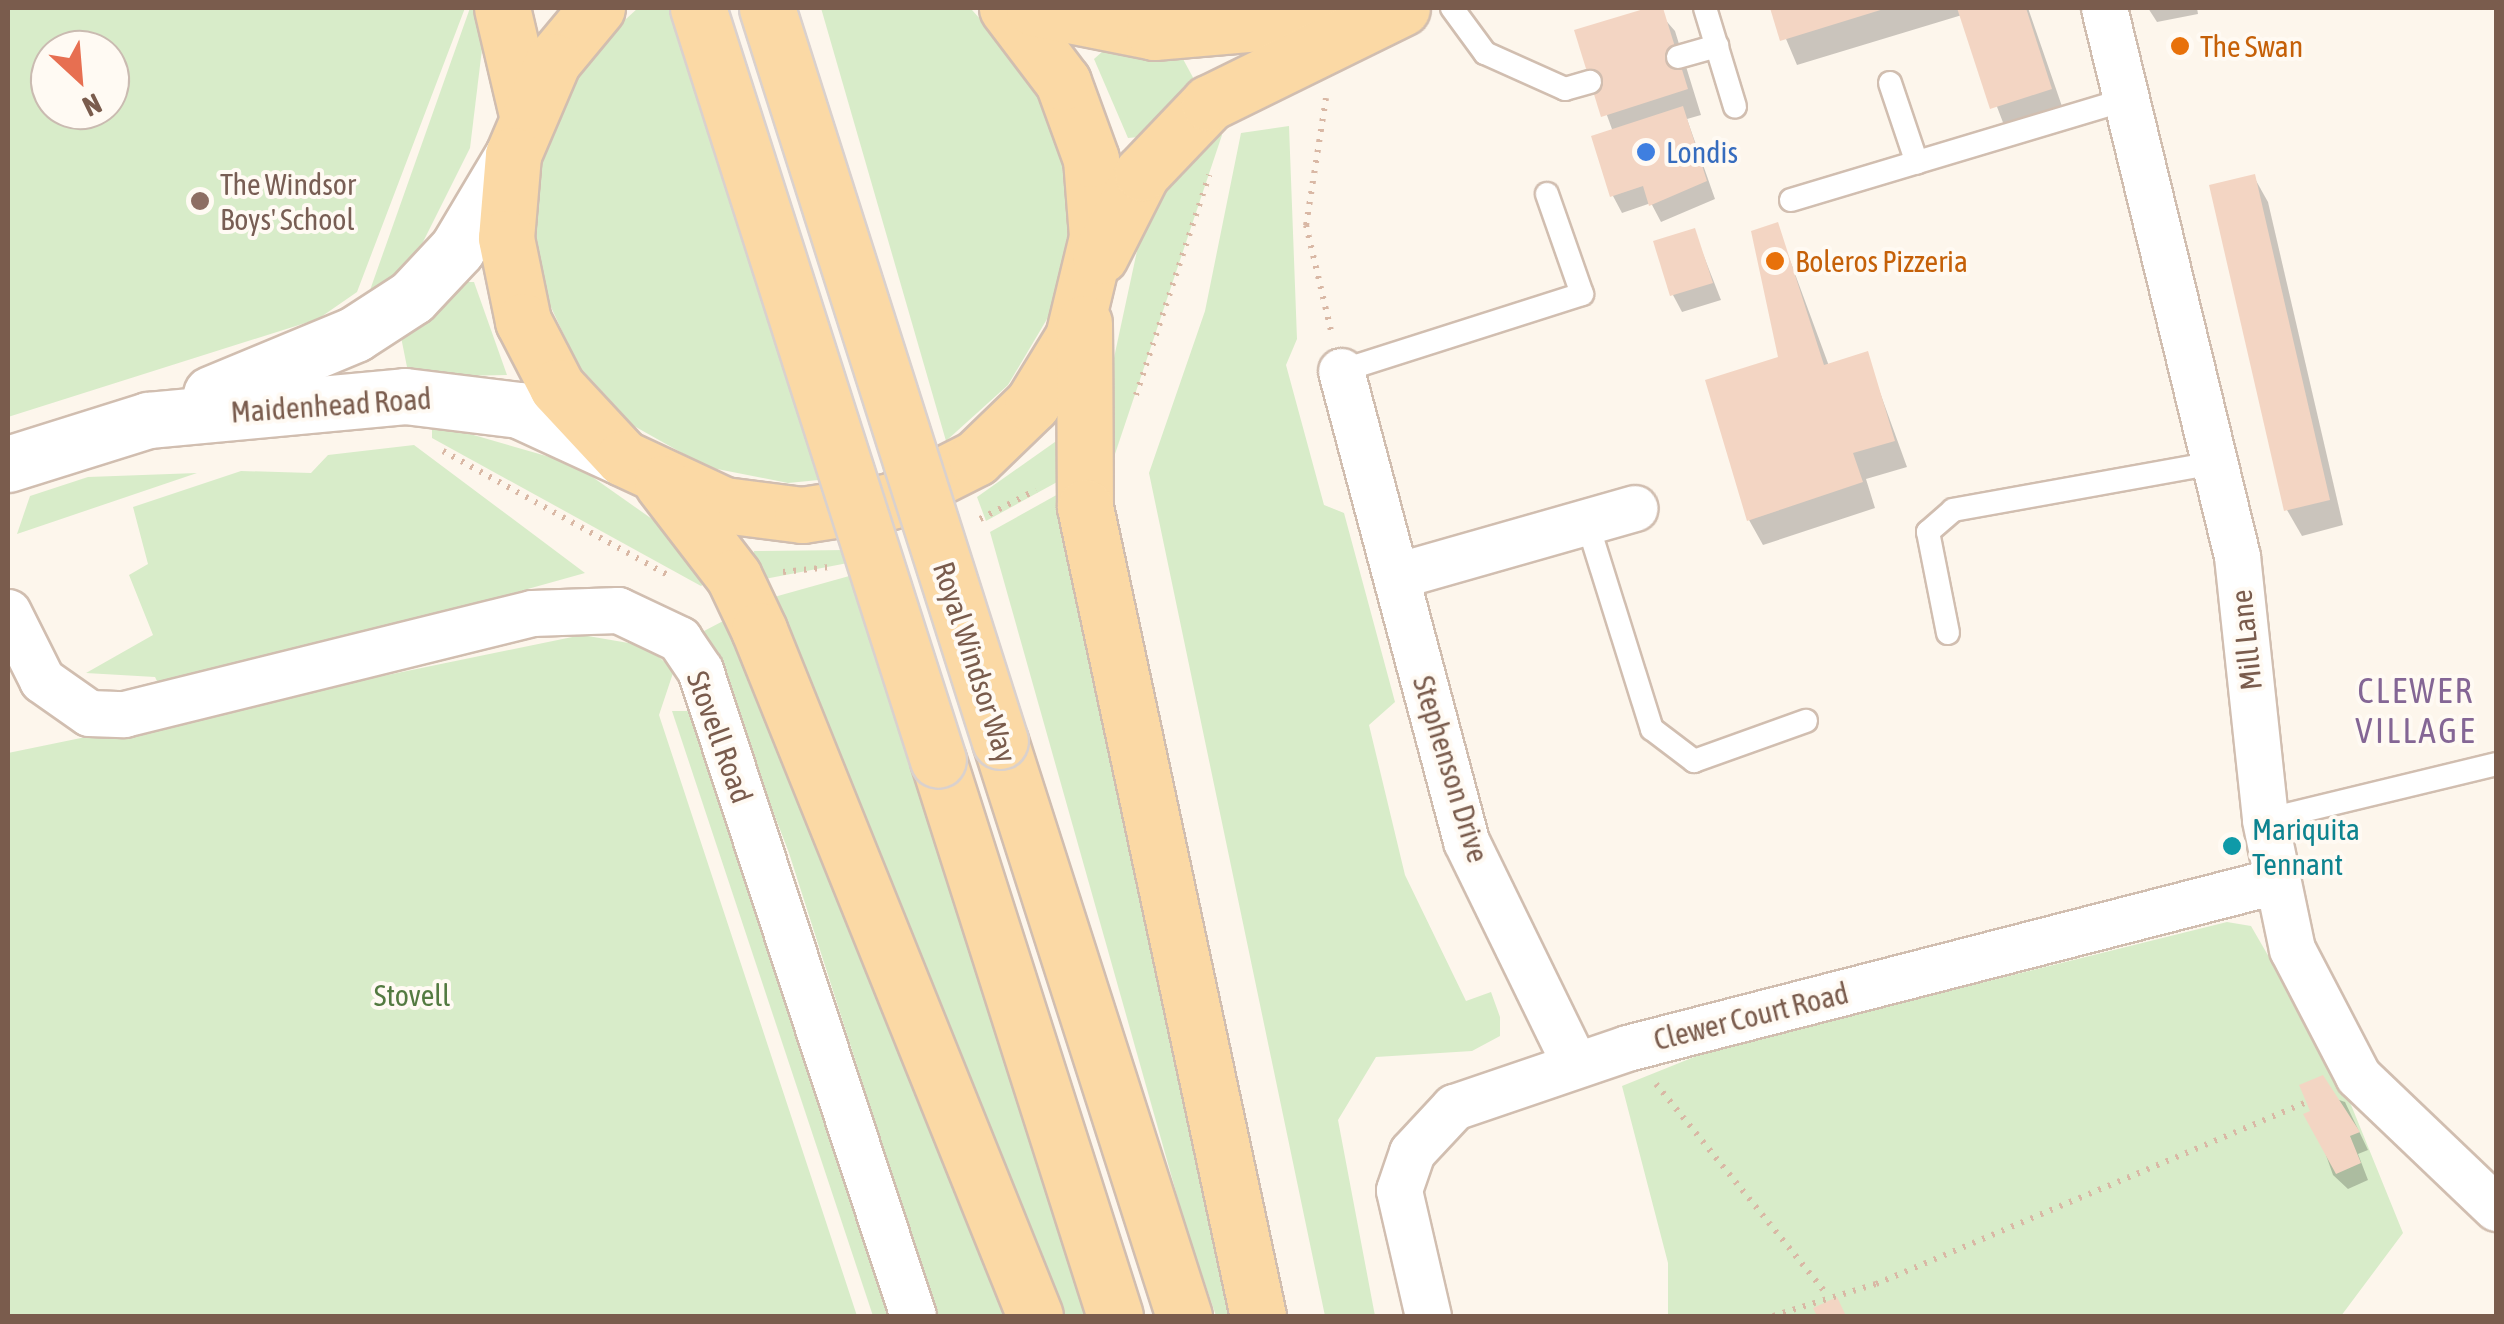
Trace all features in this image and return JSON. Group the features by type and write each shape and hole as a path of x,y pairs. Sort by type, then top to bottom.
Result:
{"main road":[{"path":"502,8 520,133 506,238 523,321 557,387 702,528 759,630 1035,1316"},
{"path":"520,133 597,8"},
{"path":"698,8 1115,1316"},
{"name":"Royal Windsor Way","path":"767,8 1184,1316"},
{"path":"1008,8 1039,42 1080,120 1097,202 1088,291 1085,507 1258,1316"},
{"path":"1034,8 1154,32 1400,8"},
{"path":"640,468 764,513 842,512 906,495 1006,433 1055,371 1134,187 1182,125 1268,67 1400,8"}],"street":[{"name":"Mill Lane","path":"2104,8 2238,556 2275,882 2309,994 2358,1076 2496,1208"},
{"name":"Maidenhead Road","path":"8,464 148,420 387,316 457,249 520,133"},
{"name":"Stephenson Drive","path":"1340,371 1466,840 1574,1064"},
{"name":"Maidenhead Road","path":"148,420 443,396 519,410 640,468"},
{"path":"1396,576 1636,508"},
{"name":"Stovell Road","path":"8,612 42,680 89,714 124,714 532,613 618,610 679,639 700,670 914,1316"},
{"name":"Clewer Court Road","path":"1428,1316 1399,1190 1412,1152 1454,1107 1627,1048 2275,882"}],"lane":[{"path":"1452,8 1485,53 1565,89 1590,82"},
{"path":"1706,8 1736,106"},
{"path":"1678,57 1717,46"},
{"path":"1890,82 1918,163"},
{"path":"1791,200 2128,99"},
{"path":"1340,371 1582,294 1547,194"},
{"path":"1948,633 1928,532 1953,510 2216,462"},
{"path":"1587,522 1652,729 1694,760 1806,721"},
{"path":"2265,820 2496,764"}],"path":[{"path":"1327,90 1306,225 1340,371"},
{"path":"1627,1048 1826,1293"},
{"path":"1773,1316 1826,1293 1876,1284 2306,1102"}],"green space":[{"name":"The Windsor Boys' School","path":"8,8 465,8 357,292 318,319 8,417"},
{"path":"470,8 487,8 470,148 413,262 377,300 369,293"},
{"path":"638,8 678,8 829,479 788,483 707,467 634,426 578,365 543,290 533,206 550,123 592,50"},
{"path":"821,8 972,10 1028,72 1061,150 1068,233 1050,314 1008,385 946,441"},
{"path":"1103,51 1183,59 1196,83 1139,137 1128,138 1094,59"},
{"path":"1289,126 1297,339 1286,365 1324,505 1344,513 1395,702 1369,725 1405,875 1466,1001 1491,992 1500,1017 1500,1036 1472,1051 1376,1057 1338,1120 1375,1316 1325,1316 1149,473 1205,311 1241,133"},
{"path":"1214,128 1222,135 1114,457 1106,395 1143,223"},
{"path":"461,282 474,282 507,375 409,377 400,332"},
{"path":"432,423 574,464 679,538 710,580 701,586 432,438"},
{"path":"1062,437 1070,475 986,521 977,497"},
{"path":"414,445 585,573 162,691 155,677 86,673 153,635 129,575 148,564 133,507 241,471 311,473 328,455"},
{"path":"197,473 17,534 30,496 88,477"},
{"path":"1069,488 1237,1316 1216,1316 1185,1224 990,532"},
{"path":"847,550 853,562 760,580 751,562 754,551"},
{"path":"860,573 1091,1316 1056,1316 767,599"},
{"path":"727,619 1006,1316 937,1316 789,853 704,631"},
{"name":"Stovell","path":"582,635 646,646 674,670 659,715 857,1316 8,1316 8,753"},
{"path":"672,711 698,711 898,1316 873,1316"},
{"path":"2227,922 2251,926 2343,1085 2403,1233 2341,1316 1668,1316 1668,1263 1622,1086 1714,1049"}],"building":[{"path":"1647,8 1663,8 1688,89 1601,117 1574,30"},
{"path":"1770,8 1887,8 1780,41"},
{"path":"1957,8 2026,8 2052,89 1990,109"},
{"name":"Londis","path":"1683,106 1707,181 1649,206 1643,186 1610,197 1591,136"},
{"path":"2255,174 2330,500 2284,511 2209,185"},
{"path":"1778,222 1824,365 1868,351 1895,441 1853,453 1863,482 1747,521 1705,380 1778,357 1751,231"},
{"path":"1695,228 1713,283 1670,296 1653,241"},
{"path":"2323,1075 2360,1132 2350,1136 2361,1163 2336,1174 2303,1114 2310,1111 2299,1085"},
{"path":"1837,1297 1846,1316 1817,1316 1813,1308"}],"place":[{"name":"The Swan","path":"2180,46"},
{"name":"Londis","path":"1646,152"},
{"name":"The Windsor Boys' School","path":"200,201"},
{"name":"Boleros Pizzeria","path":"1775,261"},
{"name":"Mariquita Tennant","path":"2232,846"}],"district":[{"name":"CLEWER VILLAGE","path":"2416,710"}]}
